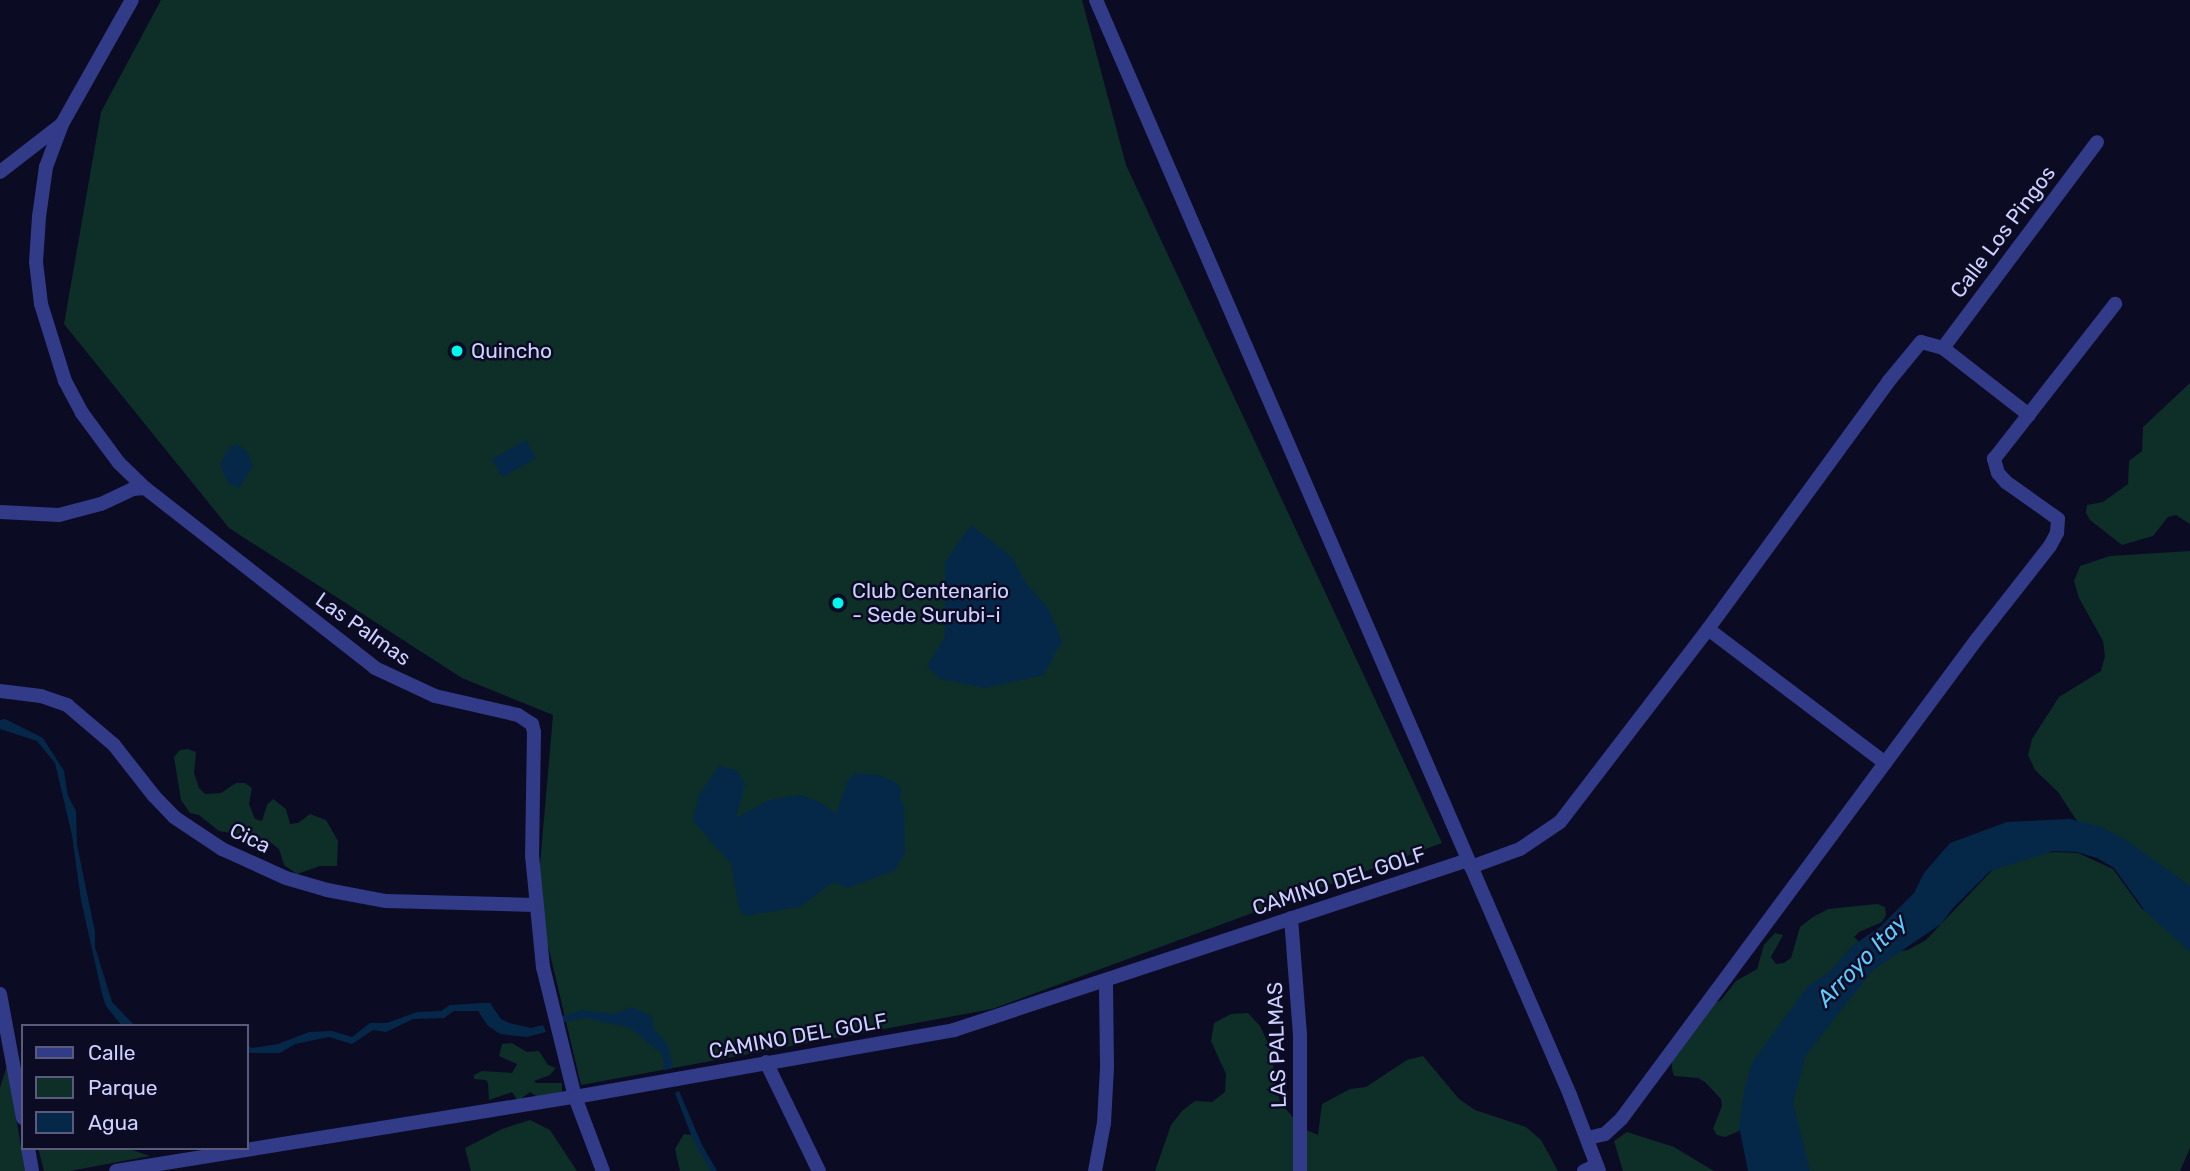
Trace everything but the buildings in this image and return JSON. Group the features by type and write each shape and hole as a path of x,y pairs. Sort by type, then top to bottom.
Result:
{"street":[{"path":"0,172 62,124 132,0"},
{"path":"1096,0 1588,1138 1593,1169"},
{"name":"Las Palmas","path":"62,124 46,167 36,262 41,303 65,381 82,413 119,463 145,488 375,667 435,696 526,718 534,732 531,797 535,905 553,1017 575,1097 603,1171"},
{"name":"Calle Los Pingos","path":"1943,348 2097,142"},
{"path":"25,155 34,154 46,167"},
{"path":"1588,1138 1605,1134 1622,1118 2057,533 2058,519 2006,482 1995,466 1994,459 2115,304"},
{"name":"CAMINO DEL GOLF","path":"248,1150 575,1097 954,1030 1291,918 1520,849 1560,822 1708,629 1913,350 1921,342 1943,348"},
{"path":"1943,348 2029,415"},
{"path":"118,494 123,475 119,463"},
{"path":"0,512 59,515 101,504 118,494 145,488"},
{"path":"1708,629 1885,763"},
{"name":"Cica","path":"0,691 41,696 67,705 114,744 154,796 174,817 222,849 286,878 327,890 386,901 535,905"},
{"name":"LAS PALMAS","path":"1291,918 1300,1035 1300,1171"},
{"path":"1096,1171 1104,1123 1107,1067 1106,981"},
{"path":"0,994 21,1107"},
{"path":"766,1062 819,1171"},
{"path":"28,1150 32,1171"},
{"name":"CAMINO DEL GOLF","path":"116,1171 246,1150"}],"green space":[{"name":"Club Centenario - Sede Surubi-i","path":"161,0 1082,0 1126,165 1442,843 992,1009 581,1085 537,899 553,715 462,678 229,528 64,324 101,112"},
{"path":"2190,383 2190,524 2176,515 2168,517 2153,536 2122,545 2090,520 2086,513 2087,505 2103,502 2128,484 2129,461 2142,451 2143,427"},
{"path":"2190,551 2190,892 2142,895 2077,821 2058,792 2035,770 2028,755 2032,739 2059,697 2101,671 2105,656 2103,641 2079,598 2074,581 2080,566 2110,556"},
{"path":"180,750 196,752 194,773 199,788 205,794 221,793 236,783 245,783 252,788 249,804 255,819 262,821 267,805 273,799 286,809 290,824 298,823 310,814 326,820 338,841 337,866 320,866 297,874 284,865 279,849 266,839 250,843 236,834 219,831 199,815 190,813 181,800 174,757"},
{"path":"2054,852 2078,853 2113,869 2142,909 2165,920 2190,940 2190,1148 2180,1171 1777,1171 1783,1067 1819,1014 1891,952 1908,950 1926,940 1997,865 2013,857"},
{"path":"1877,904 1885,907 1886,915 1882,922 1854,937 1865,947 1739,1131 1725,1137 1717,1135 1713,1129 1722,1106 1721,1099 1705,1082 1698,1078 1674,1076 1672,1069 1672,1061 1699,1010 1721,1000 1736,981 1757,969 1764,945 1775,933 1783,935 1771,957 1776,964 1784,963 1791,958 1800,927 1813,917 1828,909"},
{"path":"1248,1013 1260,1026 1269,1045 1280,1102 1302,1128 1318,1135 1322,1104 1350,1089 1366,1087 1407,1060 1423,1056 1459,1099 1475,1110 1526,1127 1541,1140 1558,1171 1155,1171 1171,1125 1182,1111 1195,1101 1212,1102 1225,1092 1226,1074 1211,1041 1214,1023 1231,1014"},
{"path":"512,1043 527,1052 539,1051 548,1065 556,1068 550,1075 534,1081 562,1083 562,1094 544,1101 530,1092 518,1101 512,1092 489,1100 488,1083 486,1080 474,1079 474,1075 482,1071 512,1073 517,1064 499,1056 502,1044"},
{"path":"7,1065 25,1171 0,1171 0,1088"},
{"path":"530,1120 550,1130 577,1171 471,1171 465,1148 502,1129"},
{"path":"1627,1132 1674,1147 1714,1171 1623,1171 1614,1141"},
{"path":"684,1134 692,1135 716,1171 680,1171 675,1149"},
{"path":"39,1150 132,1150 150,1156 70,1171 44,1171"}],"water":[{"path":"526,440 536,458 502,477 492,459"},
{"path":"237,444 248,453 253,466 239,488 228,483 220,465 229,448"},
{"path":"971,525 1012,557 1027,585 1048,608 1062,641 1044,675 985,688 940,679 927,666 945,637 945,562"},
{"path":"5,719 43,738 64,771 68,796 76,811 77,845 95,932 95,947 112,1002 133,1024 120,1024 106,1006 102,994 81,900 72,835 55,763 37,741 0,729 0,720"},
{"path":"719,766 736,770 745,784 736,818 769,800 800,795 822,803 836,814 848,780 857,773 879,775 895,782 901,788 900,798 904,807 905,853 894,871 847,888 834,882 799,907 745,916 739,907 731,864 693,821 699,794"},
{"name":"Arroyo Itay","path":"2070,819 2101,827 2126,840 2190,886 2190,952 2145,911 2114,868 2097,858 2077,852 2053,851 1990,871 1952,909 1941,924 1873,970 1806,1055 1793,1102 1810,1171 1748,1171 1739,1126 1745,1086 1753,1061 1807,987 1829,972 1852,946 1880,927 1914,893 1924,873 1950,843 2007,822"},
{"path":"490,1003 501,1019 531,1028 543,1025 546,1032 527,1037 500,1034 488,1026 478,1011 454,1011 444,1018 413,1019 386,1032 373,1030 352,1044 329,1037 295,1044 280,1053 248,1053 248,1046 278,1044 309,1032 332,1031 352,1037 370,1023 387,1023 417,1012 441,1011 450,1005"},
{"path":"632,1007 651,1016 654,1029 668,1045 673,1068 664,1070 663,1055 630,1028 586,1018 564,1022 562,1016 583,1010 612,1014"},
{"path":"679,1091 702,1145 717,1171 710,1171 692,1137 675,1093"}],"place":[{"name":"Quincho","path":"457,351"},
{"name":"Club Centenario - Sede Surubi-i","path":"838,603"}]}
